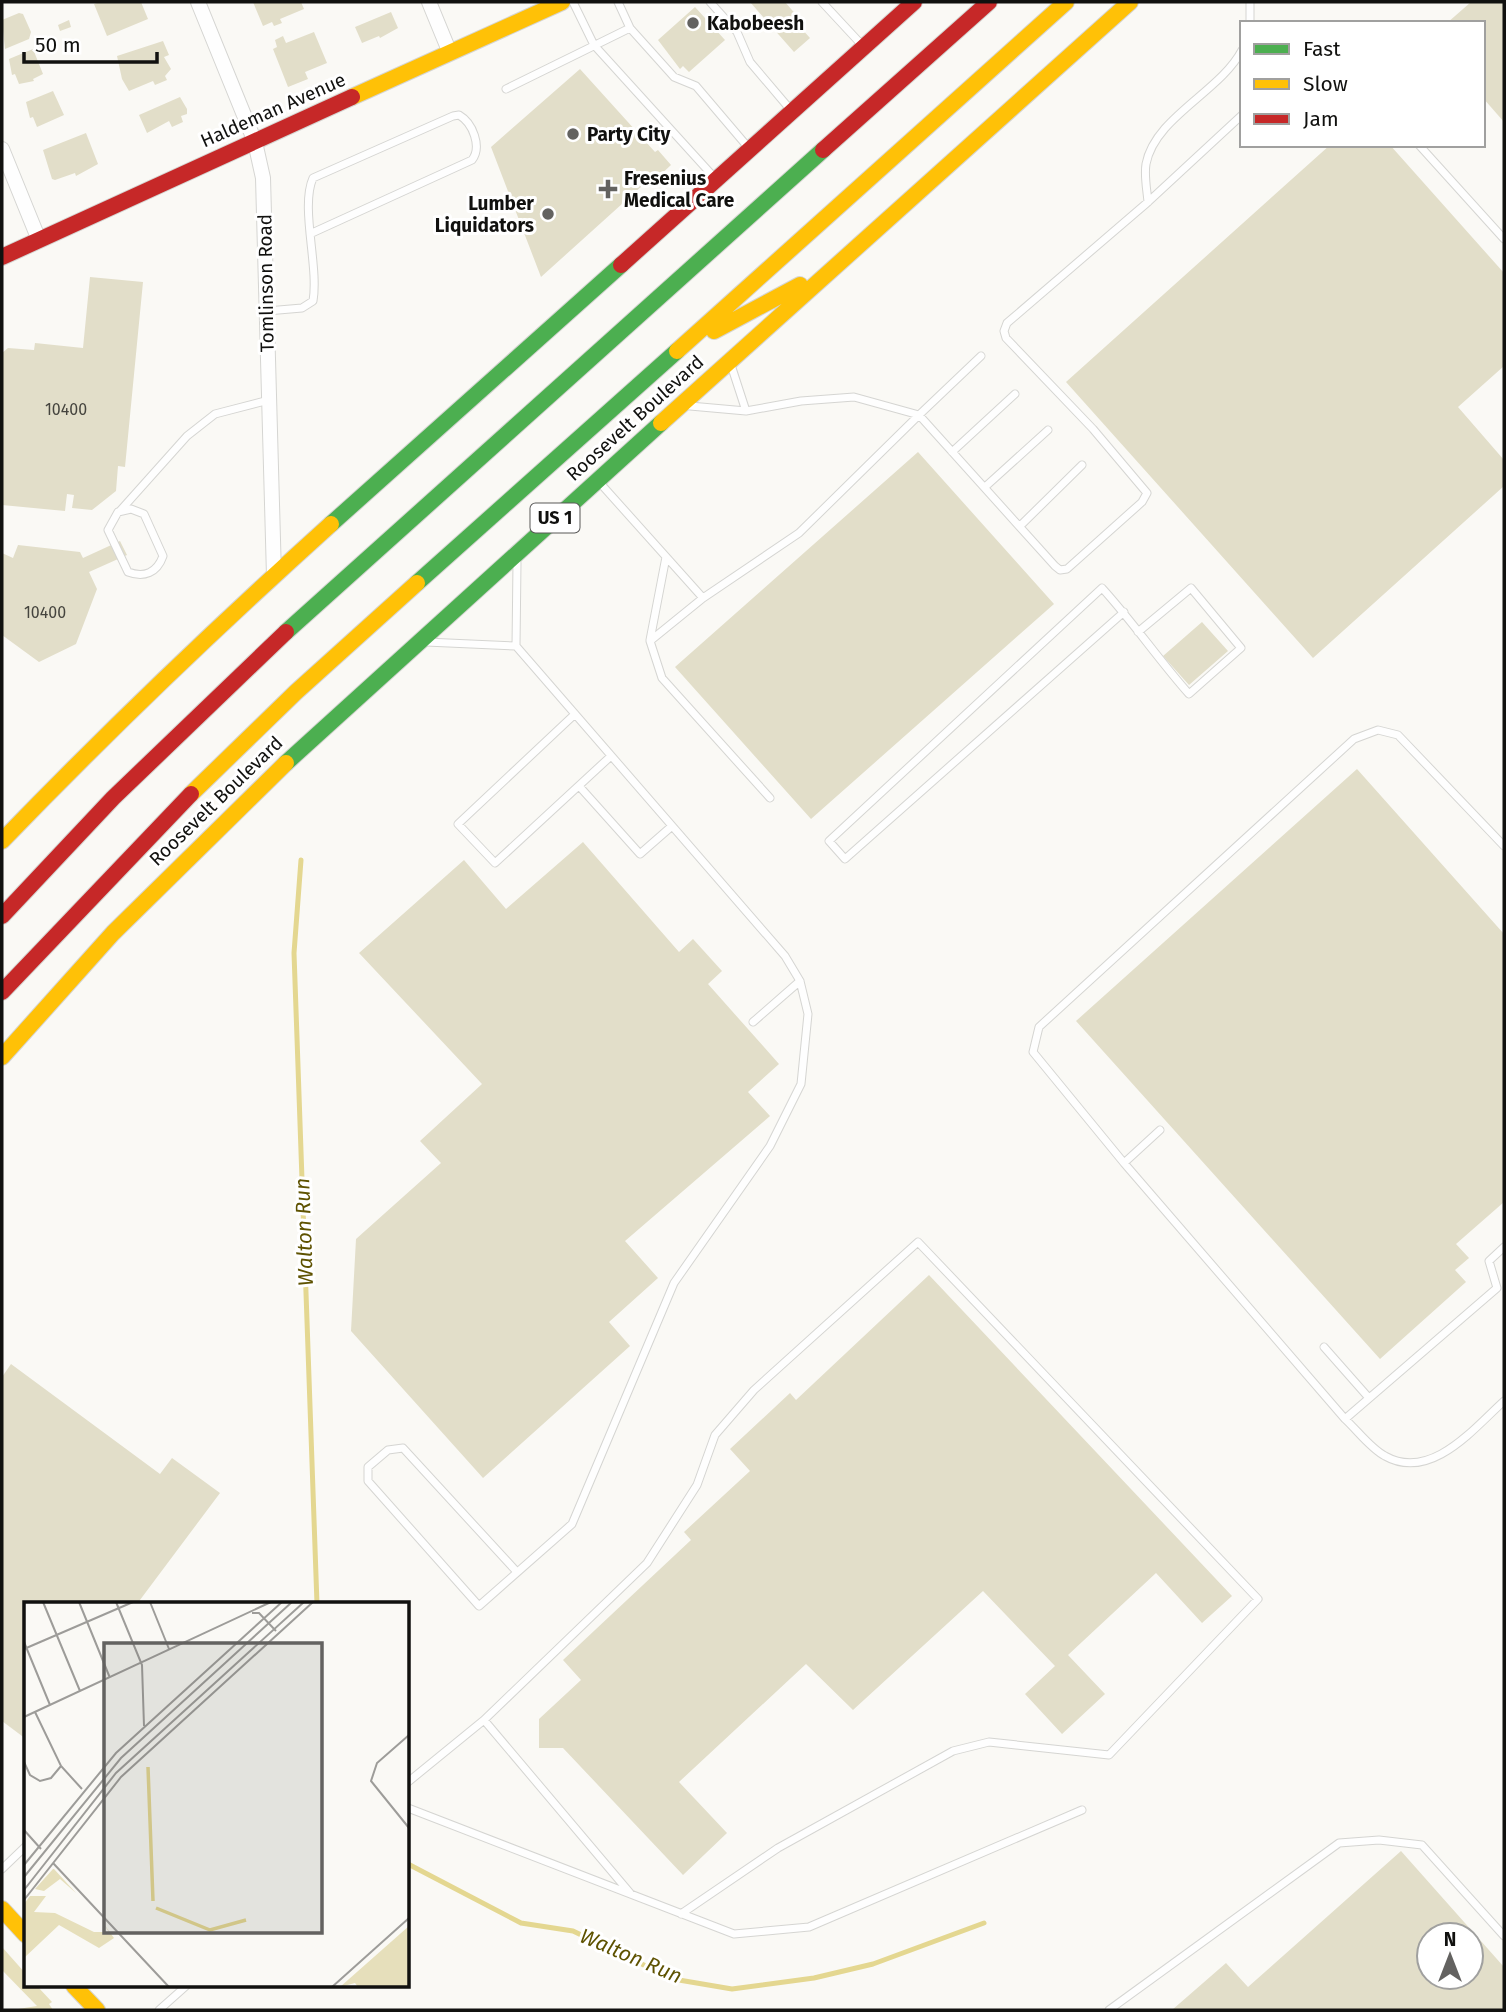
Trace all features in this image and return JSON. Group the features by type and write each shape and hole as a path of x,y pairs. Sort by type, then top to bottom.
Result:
{"main road":[{"name":"Haldeman Avenue","path":"2,257 562,2"},
{"path":"2,916 113,798 261,655 989,2"},
{"name":"Roosevelt Boulevard","path":"2,992 149,834 277,710 1066,2"},
{"name":"Roosevelt Boulevard","path":"2,1057 180,864 326,723 1130,2"},
{"path":"2,841 150,691 274,576 863,47 905,4"},
{"path":"678,350 835,267"},
{"path":"2,1002 16,976"},
{"path":"2,1909 24,1933"},
{"path":"76,1988 97,2010"}],"street":[{"name":"Tomlinson Road","path":"198,2 255,142 264,178 274,576"},
{"path":"429,2 450,53"},
{"path":"2,149 39,240"}],"lane":[{"path":"573,2 594,45 716,179"},
{"path":"618,2 630,28 674,77 696,86 750,149"},
{"path":"710,2 737,32 750,62 792,111"},
{"path":"822,2 863,47"},
{"path":"1250,2 1250,21"},
{"path":"506,89 630,28"},
{"path":"1148,202 1145,167 1152,147 1186,108 1217,82 1240,53"},
{"path":"267,311 302,308 313,301 316,285 312,233 309,194 313,178 453,116 459,115 467,119 477,143 477,153 472,160 312,233"},
{"path":"681,405 746,411 801,401 854,397 919,415 1055,566 1060,570 1067,569 1142,502 1147,493 1004,331 1007,323 1148,202 1240,117"},
{"path":"1421,147 1504,239"},
{"path":"650,640 703,598 799,533 981,356"},
{"path":"729,361 746,411"},
{"path":"952,452 1015,394"},
{"path":"119,512 131,509 144,514 163,556 156,569 149,573 142,575 128,572 108,530 113,517 187,436 215,414 269,400"},
{"path":"985,487 1048,430"},
{"path":"1020,526 1082,466"},
{"path":"597,480 703,598"},
{"path":"517,552 516,646 785,956 800,981 808,1014 801,1084 770,1146 674,1283 572,1524 479,1606 368,1481 368,1467 388,1450 403,1448 517,1572"},
{"path":"666,557 650,640 662,678 770,798"},
{"path":"1124,612 845,859 829,841 1102,588 1124,612 1152,654 1189,694 1241,648 1191,587 1138,632"},
{"path":"417,642 516,646"},
{"path":"575,714 458,824 495,863 611,756"},
{"path":"1504,846 1398,735 1378,730 1354,739 1039,1027 1032,1052 1345,1419 1385,1457 1408,1462 1441,1457 1504,1401"},
{"path":"579,786 640,854 672,826"},
{"path":"753,1022 800,981"},
{"path":"1124,1163 1160,1130"},
{"path":"410,1780 484,1720 647,1563 697,1485 715,1434 754,1390 918,1242 1258,1599 1109,1755 989,1742 953,1751 778,1848 681,1914"},
{"path":"1345,1419 1497,1288 1489,1261 1504,1247"},
{"path":"1324,1346 1369,1398"},
{"path":"484,1720 631,1894"},
{"path":"410,1809 734,1934 809,1927 1082,1810"},
{"path":"1109,2010 1339,1843 1379,1840 1422,1845 1504,1936"},
{"path":"2,1869 24,1848"},
{"path":"159,2010 184,1988"}],"shaded area":[{"path":"2,1947 24,1972 24,1988 39,1988 52,2002 49,2004 53,2010 12,2010 37,2006 2,1970"}],"building":[{"path":"141,2 148,19 107,36 94,4"},
{"path":"253,2 301,2 304,9 280,19 282,23 274,26 272,22 263,26"},
{"path":"750,2 785,2 805,25 801,28 810,38 794,52"},
{"path":"1471,2 1504,2 1504,122 1485,100 1485,21 1449,21"},
{"name":"Kabobeesh","path":"695,7 725,40 689,72 683,66 680,69 658,40"},
{"path":"391,12 398,28 380,38 379,36 362,43 355,27"},
{"path":"23,14 31,32 29,39 5,49 2,20"},
{"path":"69,20 71,27 60,31 58,25"},
{"path":"314,32 327,63 305,72 308,79 288,87 273,49 277,47 275,40 283,36 286,43"},
{"path":"163,41 169,55 164,57 171,69 165,76 167,80 155,85 153,81 129,91 122,79 117,56"},
{"path":"33,49 43,74 33,79 34,81 19,84 15,74 12,75 9,59"},
{"path":"580,69 655,152 658,150 671,165 656,179 653,176 541,277 491,147"},
{"path":"53,91 64,115 37,127 33,117 30,118 26,102"},
{"path":"180,97 187,109 187,114 181,116 183,122 172,127 169,121 147,133 139,115"},
{"path":"86,133 98,164 76,176 75,173 52,179 43,150"},
{"path":"1328,147 1392,147 1504,273 1504,366 1458,407 1504,460 1504,486 1313,658 1066,382"},
{"path":"90,277 143,282 125,467 118,466 116,491 92,510 72,508 74,495 67,494 65,511 2,505 2,353 8,348 34,350 35,343 83,348"},
{"path":"918,452 1054,604 811,819 675,667"},
{"path":"120,541 127,555 89,572 97,589 76,644 39,662 2,635 2,553 13,558 18,545 80,552 83,558"},
{"path":"1202,622 1228,651 1189,685 1163,656"},
{"path":"1357,769 1504,934 1504,1202 1456,1244 1469,1258 1455,1270 1466,1282 1380,1359 1076,1021"},
{"path":"583,842 679,952 693,939 722,971 708,984 779,1064 748,1092 770,1116 625,1241 658,1278 609,1322 630,1346 483,1478 351,1331 356,1239 441,1163 420,1141 482,1084 359,953 464,860 506,909"},
{"path":"929,1275 1232,1596 1202,1623 1156,1573 1068,1655 1105,1694 1062,1734 1025,1694 1055,1666 983,1591 853,1710 806,1664 679,1782 727,1833 683,1875 563,1748 539,1748 539,1719 581,1680 563,1660 691,1540 684,1532 750,1471 730,1449 790,1393 796,1400"},
{"path":"11,1364 160,1474 172,1458 220,1493 138,1602 24,1602 24,1738 2,1721 2,1377"},
{"path":"1401,1851 1463,1921 1415,1921 1415,1991 1485,1991 1485,1946 1504,1967 1504,2010 1172,2010 1226,1963 1248,1987"}],"waterway":[{"name":"Walton Run","path":"301,860 294,953 317,1602"},
{"name":"Walton Run","path":"410,1865 521,1923 573,1931 673,1979 732,1989 814,1978 873,1964 984,1923"}],"traffic: fast":[{"path":"286,632 823,150"},
{"path":"331,524 621,265"},
{"path":"417,583 677,351"},
{"path":"286,763 661,423"}],"traffic: slow":[{"path":"352,97 562,2"},
{"path":"677,351 1066,2"},
{"path":"661,423 1130,2"},
{"path":"714,331 800,285"},
{"path":"2,841 82,759 331,524"},
{"path":"191,794 296,692 417,583"},
{"path":"2,1057 113,933 286,763"},
{"path":"2,1909 24,1933"},
{"path":"76,1988 97,2010"}],"traffic: jam":[{"path":"621,265 914,2"},
{"path":"823,150 989,2"},
{"path":"2,257 352,97"},
{"path":"2,916 113,798 286,632"},
{"path":"2,992 191,794"}],"place":[{"name":"Kabobeesh","path":"693,23"},
{"name":"Party City","path":"573,134"},
{"name":"Fresenius Medical Care","path":"608,189"},
{"name":"Lumber Liquidators","path":"548,214"}]}
